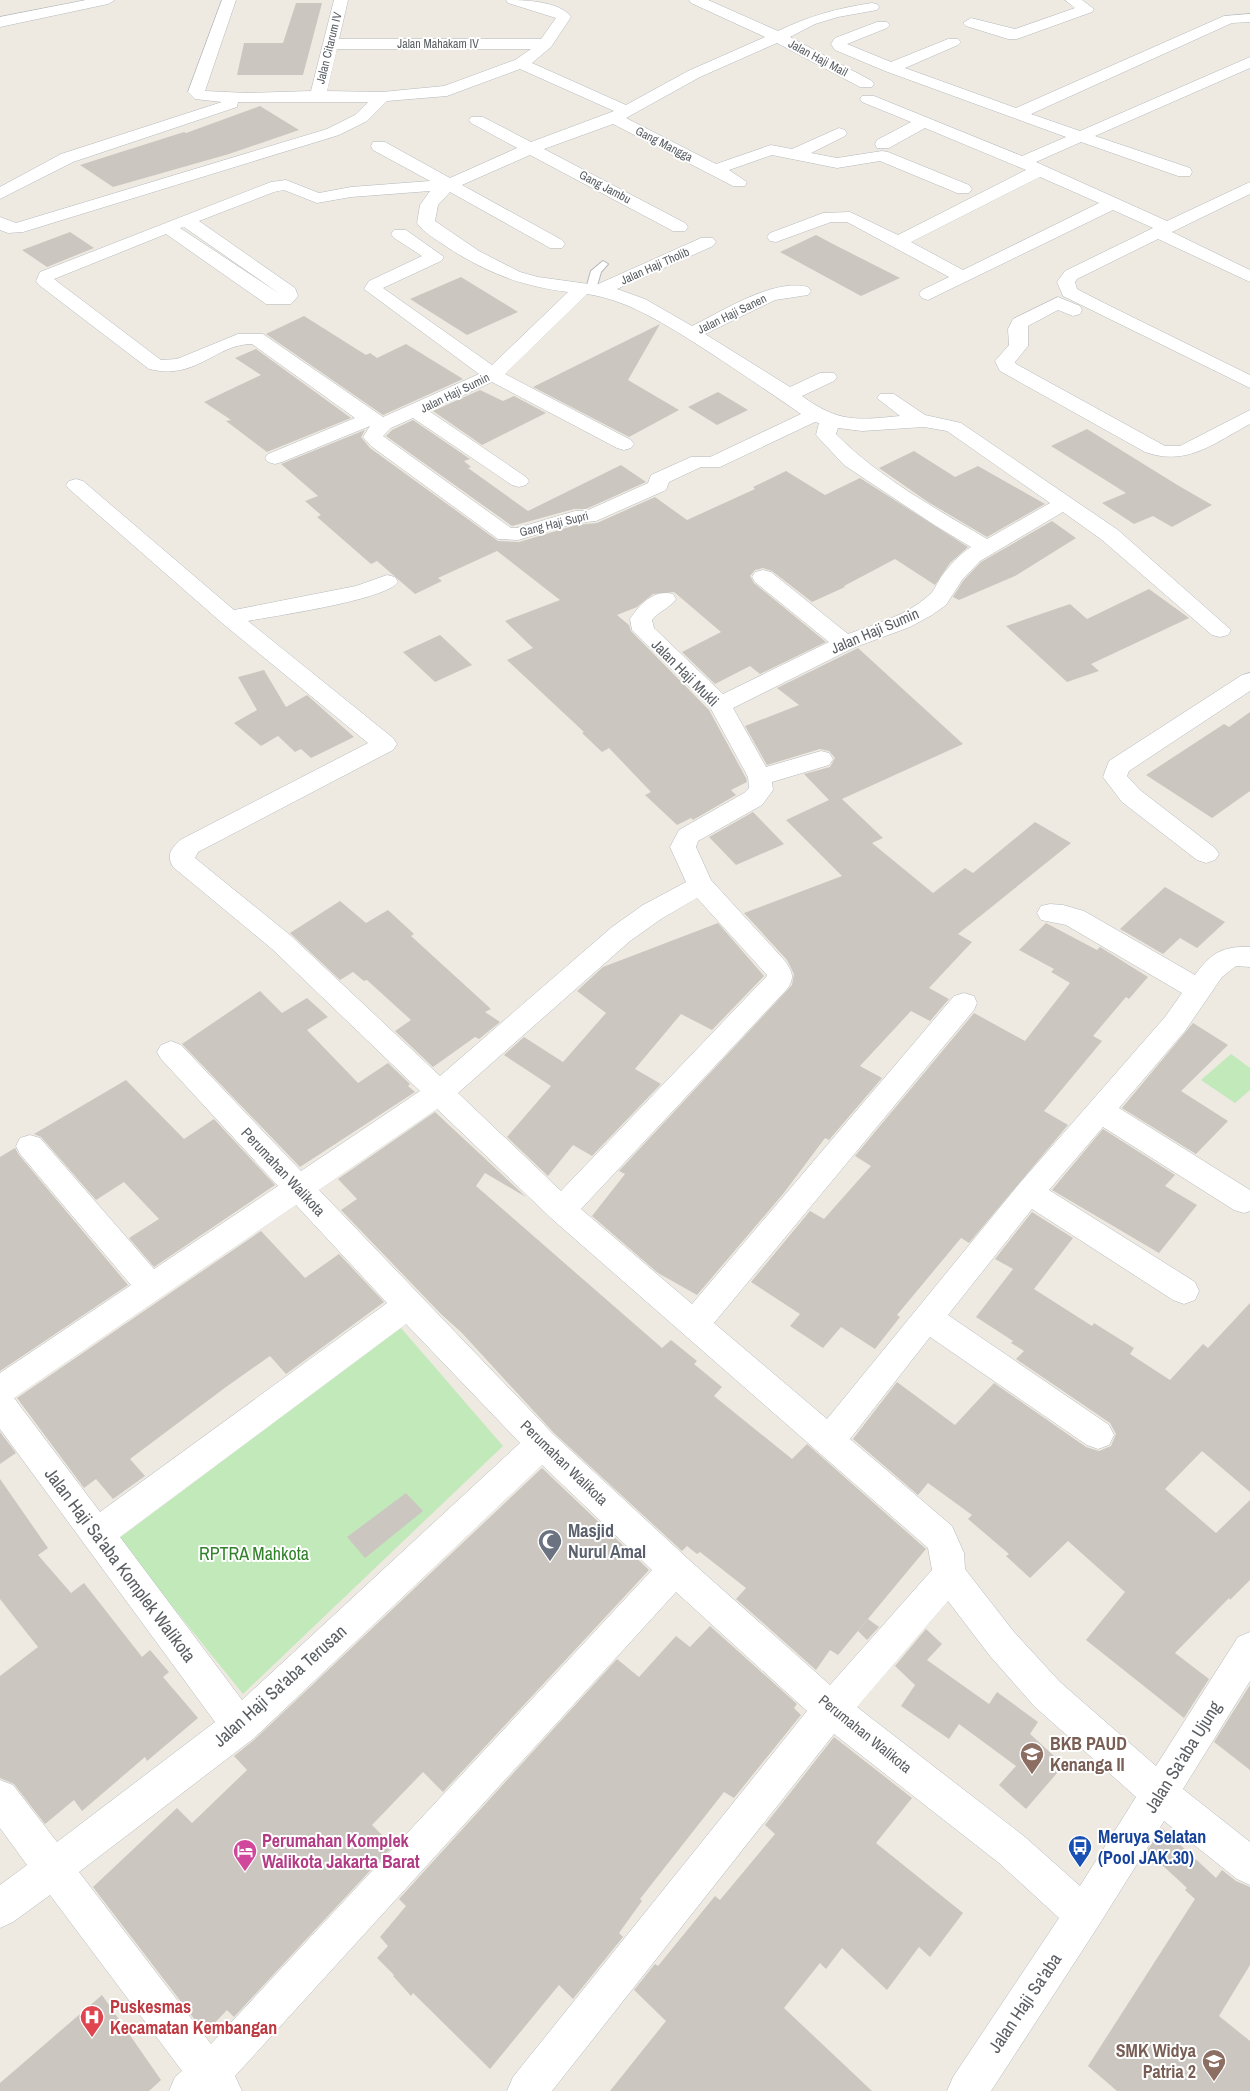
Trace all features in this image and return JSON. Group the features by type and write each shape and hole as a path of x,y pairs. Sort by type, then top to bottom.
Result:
{"street":[{"path":"0,22 108,0"},
{"path":"229,0 196,92 198,95 205,97 248,98 382,97 457,89 520,63 541,50 564,17 562,14 512,0"},
{"name":"Jalan Citarum IV","path":"318,96 341,0"},
{"path":"696,0 778,37"},
{"path":"971,23 996,31 1017,34 1087,9 1072,0"},
{"name":"Jalan Haji Mail","path":"778,37 810,20 836,13 872,8"},
{"path":"1017,114 1229,19 1250,18"},
{"path":"882,25 840,41 840,47 1017,114 1184,172"},
{"path":"426,223 429,204 449,184 531,148 619,114 694,74 778,37"},
{"name":"Jalan Haji Mail","path":"778,37 867,91 924,122 1022,162 1113,203 1250,277"},
{"path":"892,68 952,42"},
{"name":"Jalan Mahakam IV","path":"331,44 546,44"},
{"path":"1022,162 1250,62"},
{"name":"Gang Mangga","path":"520,63 557,80 714,170 739,182"},
{"path":"289,97 353,122"},
{"path":"0,222 8,228 17,228 315,138 353,122 371,110 382,97"},
{"path":"0,194 67,158 248,98"},
{"name":"Gang Jambu","path":"477,120 679,227"},
{"path":"883,144 924,122"},
{"path":"793,155 839,133"},
{"path":"379,146 556,244"},
{"path":"714,170 767,151 837,163 874,155 882,156 962,189"},
{"path":"898,242 1040,170"},
{"path":"377,421 256,338 243,339 173,367 156,365 45,281 46,276 278,186 286,185 316,198 351,192 449,184"},
{"path":"1250,187 1155,224 1071,275 1066,282 1069,292 1250,382"},
{"path":"928,294 961,276 1113,203"},
{"path":"776,237 829,217 850,217 961,276"},
{"path":"168,228 273,300 284,300 289,296 289,292 187,221"},
{"path":"426,223 504,271 523,279 592,289 637,302 692,333 823,417 860,425 928,419 954,427 1110,535 1220,630"},
{"path":"426,223 400,234 435,258 375,285 373,289 493,375 624,444"},
{"name":"Jalan Haji Tholib","path":"592,289 707,242"},
{"name":"Jalan Haji Sumin","path":"276,458 377,421 416,411 493,375 592,289"},
{"name":"Jalan Haji Sanen","path":"692,333 771,295 802,291"},
{"path":"1073,310 1058,302 1020,323 1017,329 1019,346 1005,361 1007,367 1152,448 1165,453 1178,453 1187,450 1250,416"},
{"path":"788,395 827,377"},
{"path":"887,398 918,419"},
{"path":"416,411 519,481"},
{"path":"823,417 826,435 851,461 943,522 986,547"},
{"name":"Gang Haji Supri","path":"377,421 373,437 378,442 506,534 518,534 575,517 588,517 659,486 658,479 698,461 714,462 823,417"},
{"path":"76,485 230,618 385,744 189,846 182,853 182,861 281,942 562,1210 940,1537 947,1553 949,1575 1002,1644 1047,1694 1160,1794 1250,1866"},
{"name":"Jalan Haji Sumin","path":"720,705 845,643 902,622 924,610 938,600 953,576 986,547 1064,503"},
{"path":"763,577 845,643"},
{"path":"230,618 361,592 387,582"},
{"name":"Jalan Haji Mukli","path":"665,599 644,613 641,619 643,630 720,705 760,777"},
{"path":"1206,854 1131,796 1116,777 1118,767 1250,680"},
{"path":"562,1210 779,981 780,975 776,968 700,885 683,847 685,841 688,836 753,799 762,790 760,777 821,759"},
{"path":"0,1390 439,1093 622,934 652,912 700,885"},
{"path":"1050,913 1063,914 1075,918 1200,991"},
{"path":"829,1440 1029,1192 1175,1024 1213,970 1224,960 1233,956 1250,957"},
{"path":"694,1324 964,1003"},
{"name":"Perumahan Walikota","path":"171,1052 408,1305 542,1444 675,1569 832,1709 1012,1850 1084,1915"},
{"path":"1099,1110 1244,1201"},
{"path":"30,1146 151,1287"},
{"path":"1029,1192 1184,1291"},
{"path":"96,1535 408,1305"},
{"path":"927,1318 1098,1435"},
{"name":"Jalan Haji Sa'aba Komplek Walikota","path":"0,1404 240,1726"},
{"name":"Jalan Haji Sa'aba Terusan","path":"0,1909 240,1726 542,1444"},
{"path":"0,1798 54,1869 207,2085 675,1569"},
{"path":"527,2091 832,1709 949,1575"},
{"name":"Jalan Sa'aba Ujung","path":"1084,1915 1250,1649"},
{"name":"Jalan Haji Sa'aba","path":"967,2091 1084,1915"}],"lane":[{"path":"592,289 596,271 603,264"}],"green space":[{"path":"1231,1054 1250,1068 1250,1090 1235,1103 1201,1080"},
{"name":"RPTRA Mahkota","path":"401,1328 503,1446 243,1694 118,1539"}],"building":[{"path":"296,3 322,3 303,75 237,75 244,43 283,43"},
{"path":"260,106 299,130 229,154 113,187 80,165 184,132 186,133"},
{"path":"70,232 94,248 47,267 22,250"},
{"path":"816,235 900,278 861,296 780,252"},
{"path":"461,277 518,312 467,335 410,299"},
{"path":"304,316 366,355 370,353 377,358 406,344 463,379 383,415 266,334"},
{"path":"660,324 628,380 679,410 629,437 533,387"},
{"path":"256,349 351,418 267,452 226,421 231,420 204,402 261,375 235,358"},
{"path":"480,390 503,401 514,396 546,413 482,445 433,411"},
{"path":"718,392 748,410 717,425 688,407"},
{"path":"413,420 470,459 464,461 471,467 468,468 528,511 621,465 646,482 586,509 574,509 512,526 386,436 392,430"},
{"path":"1087,429 1212,505 1172,527 1153,516 1134,524 1102,503 1126,493 1051,446"},
{"path":"365,430 361,437 370,448 498,541 519,542 576,525 597,523 655,497 687,520 755,489 753,487 786,471 825,495 860,478 968,547 950,563 935,585 895,559 845,587 812,602 772,571 763,568 755,570 750,576 754,583 826,642 760,674 750,666 715,684 682,652 721,632 674,592 653,594 637,607 617,615 629,625 631,631 709,710 746,778 747,782 731,790 736,795 693,820 691,818 677,825 645,795 651,792 609,748 602,752 582,733 584,732 507,660 533,648 505,621 560,600 497,551 438,578 442,581 415,594 377,561 371,564 317,517 321,515 305,501 318,496 281,464"},
{"path":"914,451 955,477 978,466 1045,504 987,537 928,502 879,468"},
{"path":"1052,521 1076,538 1015,576 959,600 953,597 963,581 981,562"},
{"path":"1149,589 1189,618 1091,664 1099,671 1067,682 1006,626 1070,604 1087,619"},
{"path":"440,635 472,665 435,682 403,652"},
{"path":"858,648 963,744 842,799 883,838 872,843 933,893 965,868 973,873 1035,822 1071,843 958,934 972,942 929,988 949,999 930,1021 911,1011 860,1066 882,1078 829,1140 825,1138 783,1194 697,1295 658,1273 592,1216 625,1174 619,1171 792,985 794,974 787,960 744,913 842,876 786,820 829,800 804,774 830,767 835,758 829,751 820,749 767,765 745,726 799,705 777,688"},
{"path":"264,670 286,707 307,695 354,737 311,758 301,749 295,752 278,736 261,746 234,723 257,710 238,677"},
{"path":"1250,712 1250,791 1212,818 1146,775 1224,724 1229,727"},
{"path":"753,812 784,844 736,865 709,837"},
{"path":"1165,887 1225,922 1197,948 1180,938 1163,954 1120,929"},
{"path":"340,901 366,923 388,910 414,934 411,936 491,1009 485,1012 500,1022 479,1039 475,1037 433,1067 395,1031 411,1020 367,980 364,981 353,972 340,980 290,933"},
{"path":"718,923 764,976 712,1030 681,1014 635,1069 661,1084 592,1156 573,1145 548,1176 507,1137 551,1086 504,1055 524,1037 563,1062 606,1013 577,991 603,967"},
{"path":"1046,923 1097,950 1100,947 1148,977 1129,999 1126,997 1093,1036 1102,1041 1044,1111 1068,1125 969,1243 961,1238 897,1315 900,1317 875,1349 841,1327 823,1348 790,1326 800,1314 751,1282 810,1211 824,1219 871,1166 855,1156 974,1013 1025,1041 1070,983 1051,972 1054,969 1019,950"},
{"path":"260,991 282,1013 307,998 328,1017 307,1030 358,1083 388,1063 410,1084 408,1086 415,1092 300,1167 182,1044"},
{"path":"1193,1023 1228,1045 1181,1091 1228,1121 1196,1154 1122,1108"},
{"path":"126,1080 184,1139 214,1119 275,1185 154,1267 129,1238 159,1219 124,1182 96,1200 41,1137 34,1134"},
{"path":"435,1112 526,1197 485,1173 476,1186 662,1348 671,1340 697,1361 694,1364 722,1387 714,1396 792,1459 807,1444 926,1549 838,1655 830,1650 816,1670 736,1599 746,1588 700,1552 697,1554 687,1546 682,1551 554,1433 462,1333 441,1314 341,1210 357,1199 338,1179"},
{"path":"1103,1129 1175,1175 1165,1186 1197,1205 1159,1253 1052,1190"},
{"path":"15,1148 128,1285 0,1371 0,1157"},
{"path":"1032,1212 1073,1238 1034,1289 1092,1326 1094,1323 1134,1348 1130,1354 1170,1380 1203,1344 1208,1348 1250,1303 1250,1492 1202,1451 1165,1489 1216,1533 1250,1500 1250,1580 1230,1600 1229,1598 1175,1653 1209,1679 1184,1718 1086,1640 1125,1592 1068,1541 1030,1578 1006,1556 1009,1554 968,1519 972,1515 928,1483 918,1495 853,1439 897,1382 955,1425 994,1383 1086,1447 1099,1451 1111,1446 1116,1434 1110,1423 1016,1359 1024,1351 1011,1343 1013,1341 976,1317 1013,1269 995,1259"},
{"path":"261,1231 305,1278 339,1254 384,1302 286,1374 270,1356 226,1387 130,1459 145,1476 113,1499 96,1479 84,1488 17,1398"},
{"path":"0,1432 16,1453 0,1464"},
{"path":"542,1468 649,1570 443,1792 423,1772 372,1825 393,1846 234,2017 227,2010 205,2033 93,1887 177,1808 192,1823 247,1770 234,1756 254,1740"},
{"path":"0,1479 48,1548 38,1555 71,1593 84,1583 142,1657 150,1650 169,1672 163,1677 198,1718 147,1761 145,1757 82,1811 74,1800 45,1824 14,1784 0,1778 0,1676 38,1647 0,1599"},
{"path":"406,1493 423,1511 365,1558 347,1537"},
{"path":"868,1619 879,1627 867,1640 858,1631"},
{"path":"710,1626 797,1704 794,1708 801,1715 734,1798 724,1792 640,1899 642,1901 619,1933 623,1937 573,1999 559,1985 490,2069 413,1993 411,1996 377,1958 388,1946 380,1937 406,1906 399,1899 617,1659 639,1677 676,1636 690,1647"},
{"path":"926,1629 942,1644 927,1660 989,1704 997,1692 1038,1722 1030,1734 1064,1765 1026,1809 999,1785 1016,1766 959,1724 949,1739 901,1706 915,1685 895,1666"},
{"path":"1250,1685 1250,1770 1214,1742"},
{"path":"834,1737 912,1798 876,1843 963,1913 930,1957 919,1947 887,1990 842,1948 826,1969 820,1963 784,2008 872,2091 610,2091 666,2021 634,1990 655,1964 658,1966 715,1896 720,1900 775,1834 765,1825"},
{"path":"1162,1828 1216,1878 1222,1870 1236,1881 1250,1887 1250,1965 1219,2016 1250,2041 1250,2091 1117,2091 1088,2066 1195,1899 1185,1890 1187,1888 1147,1851"},
{"name":"Puskesmas Kecamatan Kembangan","path":"102,1995 161,2080 149,2091 0,2091 0,2083"}],"place":[{"name":"Masjid Nurul Amal","path":"550,1562"},
{"name":"BKB PAUD Kenanga II","path":"1032,1775"},
{"name":"Meruya Selatan (Pool JAK.30)","path":"1080,1868"},
{"name":"Perumahan Komplek Walikota Jakarta Barat","path":"245,1872"},
{"name":"Puskesmas Kecamatan Kembangan","path":"92,2038"},
{"name":"SMK Widya Patria 2","path":"1214,2082"}]}
